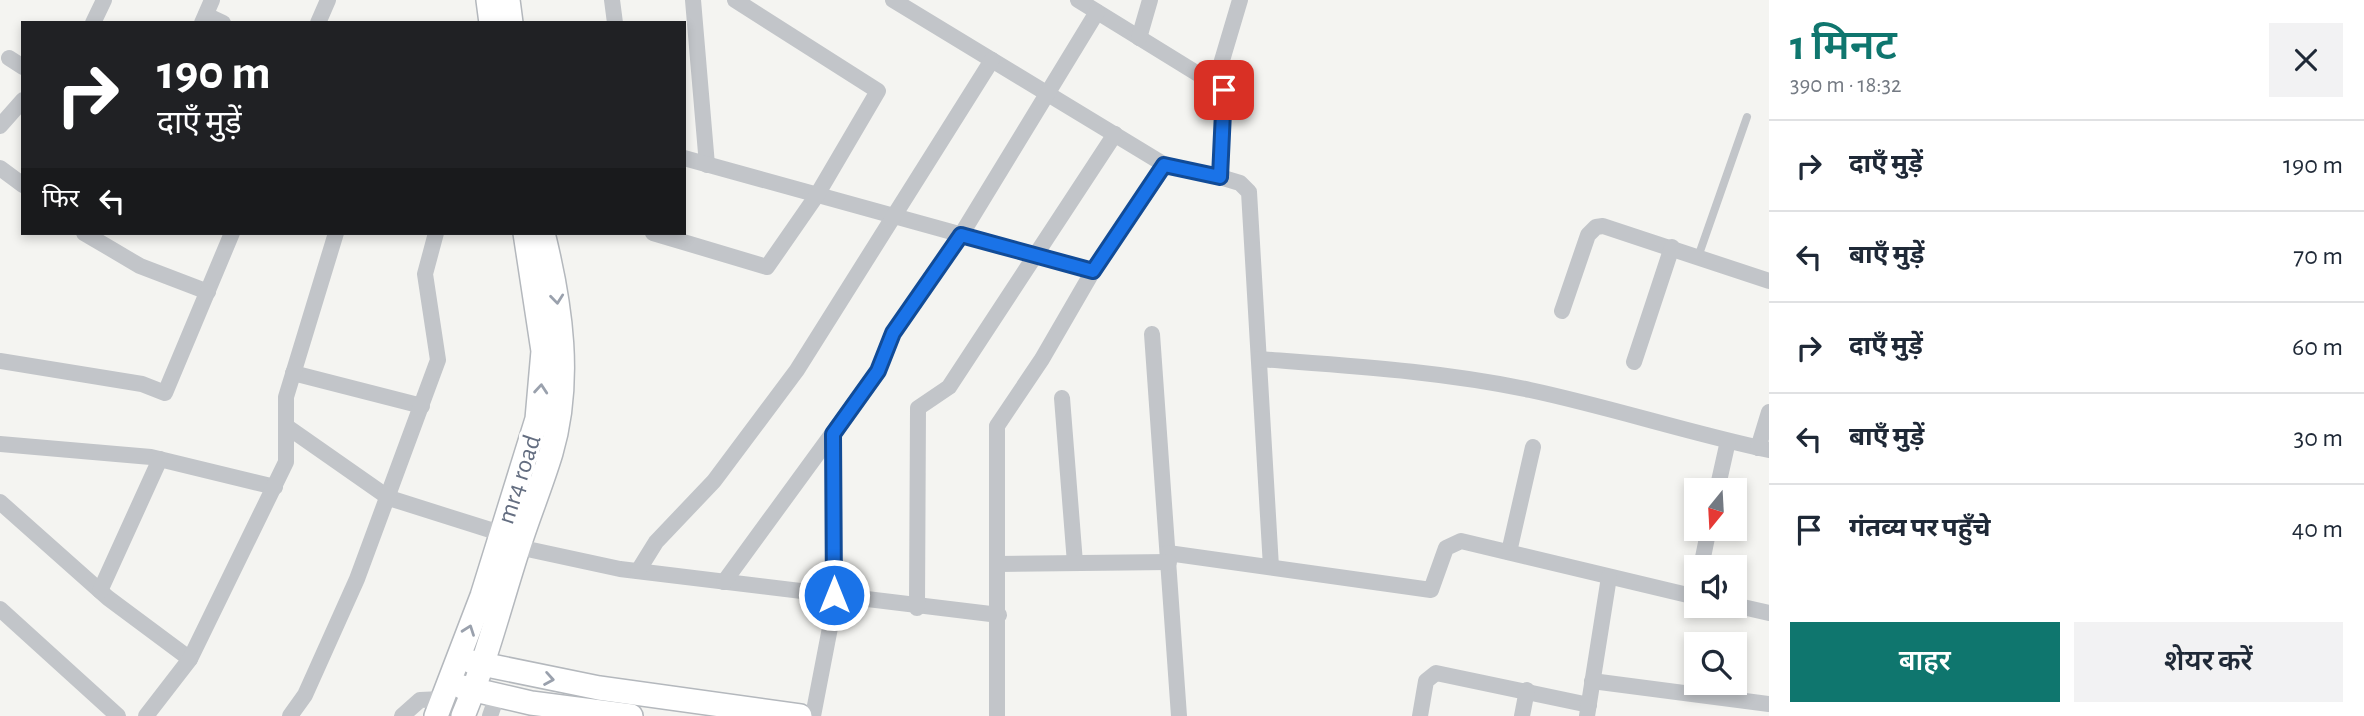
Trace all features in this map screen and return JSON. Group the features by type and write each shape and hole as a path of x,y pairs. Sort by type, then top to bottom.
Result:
{"street":[{"path":"94,21 104,0"},
{"path":"319,21 328,0"},
{"path":"488,0 491,21"},
{"path":"508,0 511,21"},
{"path":"612,0 615,21"},
{"path":"694,0 707,165"},
{"path":"660,235 767,267 817,195 878,91 735,0"},
{"path":"893,0 1164,165 1240,183 1249,192 1271,567"},
{"path":"1078,0 1220,87"},
{"path":"1139,38 1150,0"},
{"path":"1220,177 1220,87 1240,0"},
{"path":"724,582 878,371 893,333 961,235 1097,12"},
{"path":"638,571 656,542 714,481 797,370 992,60"},
{"path":"0,126 21,102"},
{"path":"918,608 918,408 949,387 1115,134"},
{"path":"686,159 1093,271"},
{"path":"997,716 997,426 1042,359 1093,271 1164,165"},
{"path":"0,168 21,184"},
{"path":"1562,311 1588,235 1596,227 1613,228 1769,281"},
{"path":"91,235 110,240 140,266 208,292"},
{"path":"0,361 142,384 165,393 231,235"},
{"path":"146,716 190,659 286,462 286,397 335,235"},
{"path":"290,716 310,684 389,498 438,360 425,274 435,235"},
{"name":"mr4 road","path":"463,716 484,666 541,395 543,351 525,235"},
{"name":"mr4 road","path":"442,699 509,540 551,452 561,409 564,368 555,282 543,235"},
{"path":"1634,362 1672,247"},
{"path":"1152,334 1179,716"},
{"path":"1259,359 1370,367 1470,379 1531,390 1764,449 1769,412"},
{"path":"293,373 422,405"},
{"path":"1062,398 1075,563"},
{"path":"286,426 389,498 509,540 638,571 918,608 999,615"},
{"path":"813,716 834,595 833,434"},
{"path":"1720,478 1728,441"},
{"path":"0,444 160,459 275,487"},
{"path":"1509,552 1533,447"},
{"path":"100,591 160,459"},
{"path":"0,502 100,591 190,659"},
{"path":"997,564 1075,563 1168,557 1271,567 1431,590 1446,548 1453,542 1461,541 1609,577 1684,592"},
{"path":"1420,716 1426,681 1436,673 1527,690 1588,710 1609,577"},
{"path":"0,609 118,716"},
{"path":"1747,609 1769,613"},
{"path":"458,658 484,666 599,688 800,716"},
{"path":"1592,681 1769,704"},
{"path":"1522,716 1527,690"},
{"path":"402,716 419,700 442,699 474,691 494,706 631,716"}],"lane":[{"path":"1698,257 1746,117"}],"route":[{"path":"834,595 833,434 878,371 893,333 961,235 1093,271 1164,165 1220,177 1224,90"}]}
